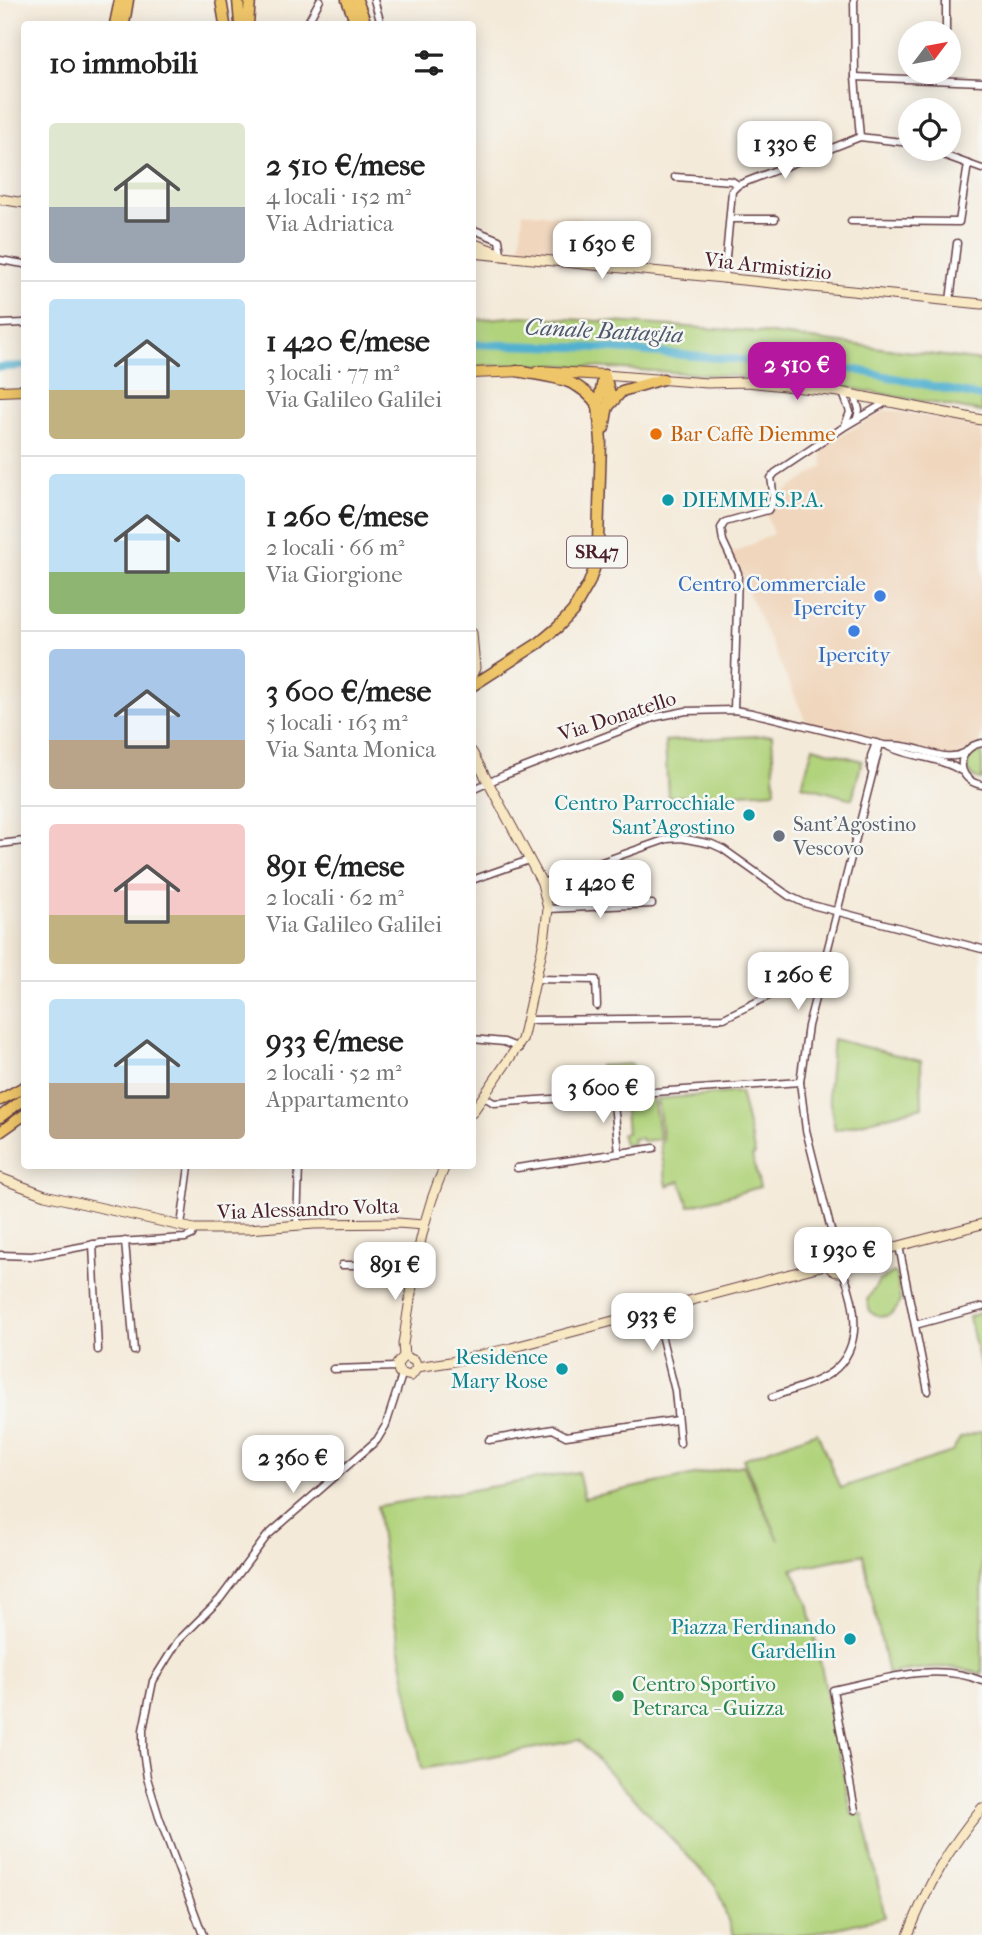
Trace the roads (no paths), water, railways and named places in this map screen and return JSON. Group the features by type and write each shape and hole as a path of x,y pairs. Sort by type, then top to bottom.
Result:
{"highway":[{"path":"116,21 120,0"},
{"path":"124,21 128,0"},
{"path":"221,0 224,21"},
{"path":"228,0 230,21"},
{"path":"238,0 240,21"},
{"path":"248,21 250,0"},
{"path":"347,0 355,21"},
{"path":"357,0 365,21"},
{"path":"517,371 577,384 603,407 622,391 663,379"},
{"name":"SR47","path":"476,684 539,643 573,611 589,583 598,542 604,375"},
{"path":"0,1100 21,1089"},
{"path":"0,1117 21,1101"},
{"path":"0,1132 21,1117"}],"main road":[{"path":"476,373 517,371 604,375"},
{"path":"0,391 21,390"}],"street":[{"path":"309,21 320,0"},
{"path":"374,0 380,21"},
{"path":"853,0 860,137"},
{"path":"946,0 946,21"},
{"path":"855,77 898,76"},
{"path":"961,78 982,82"},
{"path":"724,279 732,191 738,185 860,137 898,142"},
{"path":"960,161 982,169"},
{"path":"851,221 959,222 968,164"},
{"path":"675,177 732,181 738,185"},
{"path":"0,200 21,203"},
{"path":"730,219 775,219"},
{"path":"476,231 499,240 501,254"},
{"path":"950,301 957,243"},
{"name":"Via Armistizio","path":"476,245 501,254"},
{"name":"Via Armistizio","path":"476,253 982,304"},
{"path":"0,260 21,264"},
{"path":"0,324 21,323"},
{"path":"604,375 707,383 747,382 843,393 982,420"},
{"path":"843,393 850,412 844,427"},
{"path":"855,395 859,410 857,418"},
{"path":"734,710 738,573 723,541 721,528 725,522 768,510 773,494 773,475 857,418 888,401"},
{"name":"Via Donatello","path":"476,788 656,717 686,711 734,710 768,715 948,763 962,772 970,782 982,785"},
{"path":"962,772 964,753 979,744 982,737"},
{"path":"863,740 875,757"},
{"path":"836,1250 806,1130 800,1082 808,1026 880,744"},
{"name":"Via Donatello","path":"880,744 948,756 958,757 964,753"},
{"path":"875,757 893,749"},
{"path":"476,759 542,883 548,909 528,1020 519,1048 476,1108"},
{"path":"542,883 667,839 681,838 723,849 789,896 837,913 982,949"},
{"path":"0,844 21,841"},
{"path":"476,879 529,860"},
{"path":"548,909 652,904"},
{"path":"528,1020 724,1018 803,979 813,971 823,971"},
{"path":"536,979 596,980 597,1006"},
{"path":"476,1039 504,1042 519,1048"},
{"path":"484,1097 494,1103 800,1082"},
{"path":"613,1094 619,1153"},
{"path":"517,1168 654,1148"},
{"path":"181,1226 189,1169"},
{"path":"297,1224 299,1169"},
{"path":"203,1935 147,1778 143,1730 154,1678 178,1641 220,1599 267,1536 363,1454 377,1440 386,1425 399,1371 398,1362 404,1356 403,1344 423,1225 444,1169"},
{"name":"Via Alessandro Volta","path":"0,1178 45,1195 194,1229 248,1229 297,1224 423,1225"},
{"path":"850,1259 982,1224"},
{"name":"Via Alessandro Volta","path":"0,1255 32,1256 93,1244 186,1238 192,1235 194,1229"},
{"path":"125,1241 134,1351"},
{"path":"93,1244 98,1350"},
{"path":"899,1246 928,1391"},
{"path":"836,1250 845,1252 850,1259 843,1272 834,1271 828,1264 828,1256 836,1250"},
{"path":"333,1370 399,1371 411,1376 417,1367 511,1348 828,1264"},
{"path":"342,1265 416,1265"},
{"path":"772,1397 820,1379 833,1371 849,1350 855,1326 843,1272"},
{"path":"915,1325 982,1307"},
{"path":"655,1310 675,1391 680,1443"},
{"path":"404,1356 412,1358 417,1367"},
{"path":"489,1440 553,1429 566,1436 677,1420"},
{"path":"855,1810 833,1690 944,1671 982,1681"},
{"path":"908,1935 928,1886 945,1856 982,1808"}],"waterway":[{"name":"Canale Battaglia","path":"476,344 602,348 857,370 982,397"},
{"name":"Canale Battaglia","path":"0,367 21,366"}],"place":[{"name":"Bar Caffè Diemme","path":"656,434"},
{"name":"DIEMME S.P.A.","path":"668,500"},
{"name":"Centro Commerciale Ipercity","path":"880,596"},
{"name":"Ipercity","path":"854,631"},
{"name":"Centro Parrocchiale Sant'Agostino","path":"749,815"},
{"name":"Sant'Agostino Vescovo","path":"779,836"},
{"name":"Residence Mary Rose","path":"562,1369"},
{"name":"Piazza Ferdinando Gardellin","path":"850,1639"},
{"name":"Centro Sportivo Petrarca - Guizza","path":"618,1696"}]}
